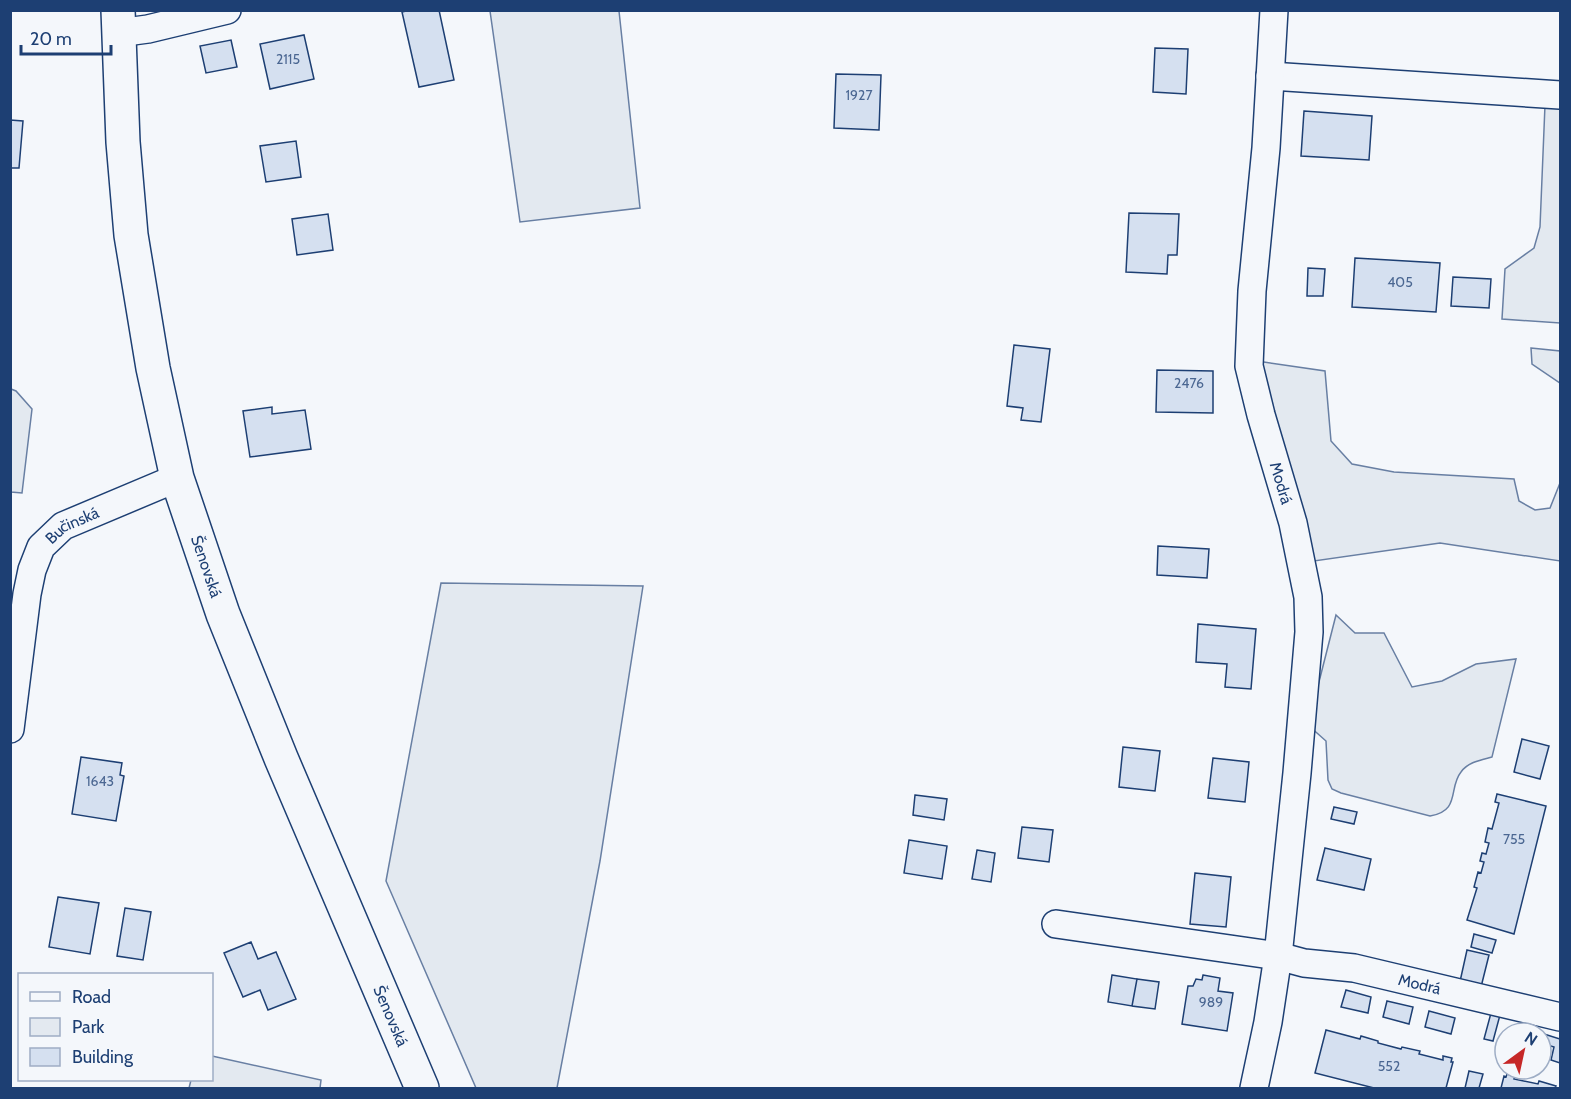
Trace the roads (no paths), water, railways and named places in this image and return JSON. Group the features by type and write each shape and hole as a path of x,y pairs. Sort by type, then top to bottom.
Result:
{"main road":[{"name":"Šenovská","path":"118,22 123,142 131,235 153,368 177,478 223,614 422,1089"}],"street":[{"path":"118,22 148,29 227,10"},
{"name":"Modrá","path":"1254,1089 1268,1022 1278,956 1298,773 1309,633 1308,597 1293,523 1249,366 1252,291 1266,148 1274,10"},
{"path":"1270,76 1560,95"},
{"name":"Bučinská","path":"10,729 27,594 32,570 41,547 63,526 177,478"},
{"name":"Modrá","path":"1056,924 1278,956 1304,963 1354,968 1560,1017"}]}
